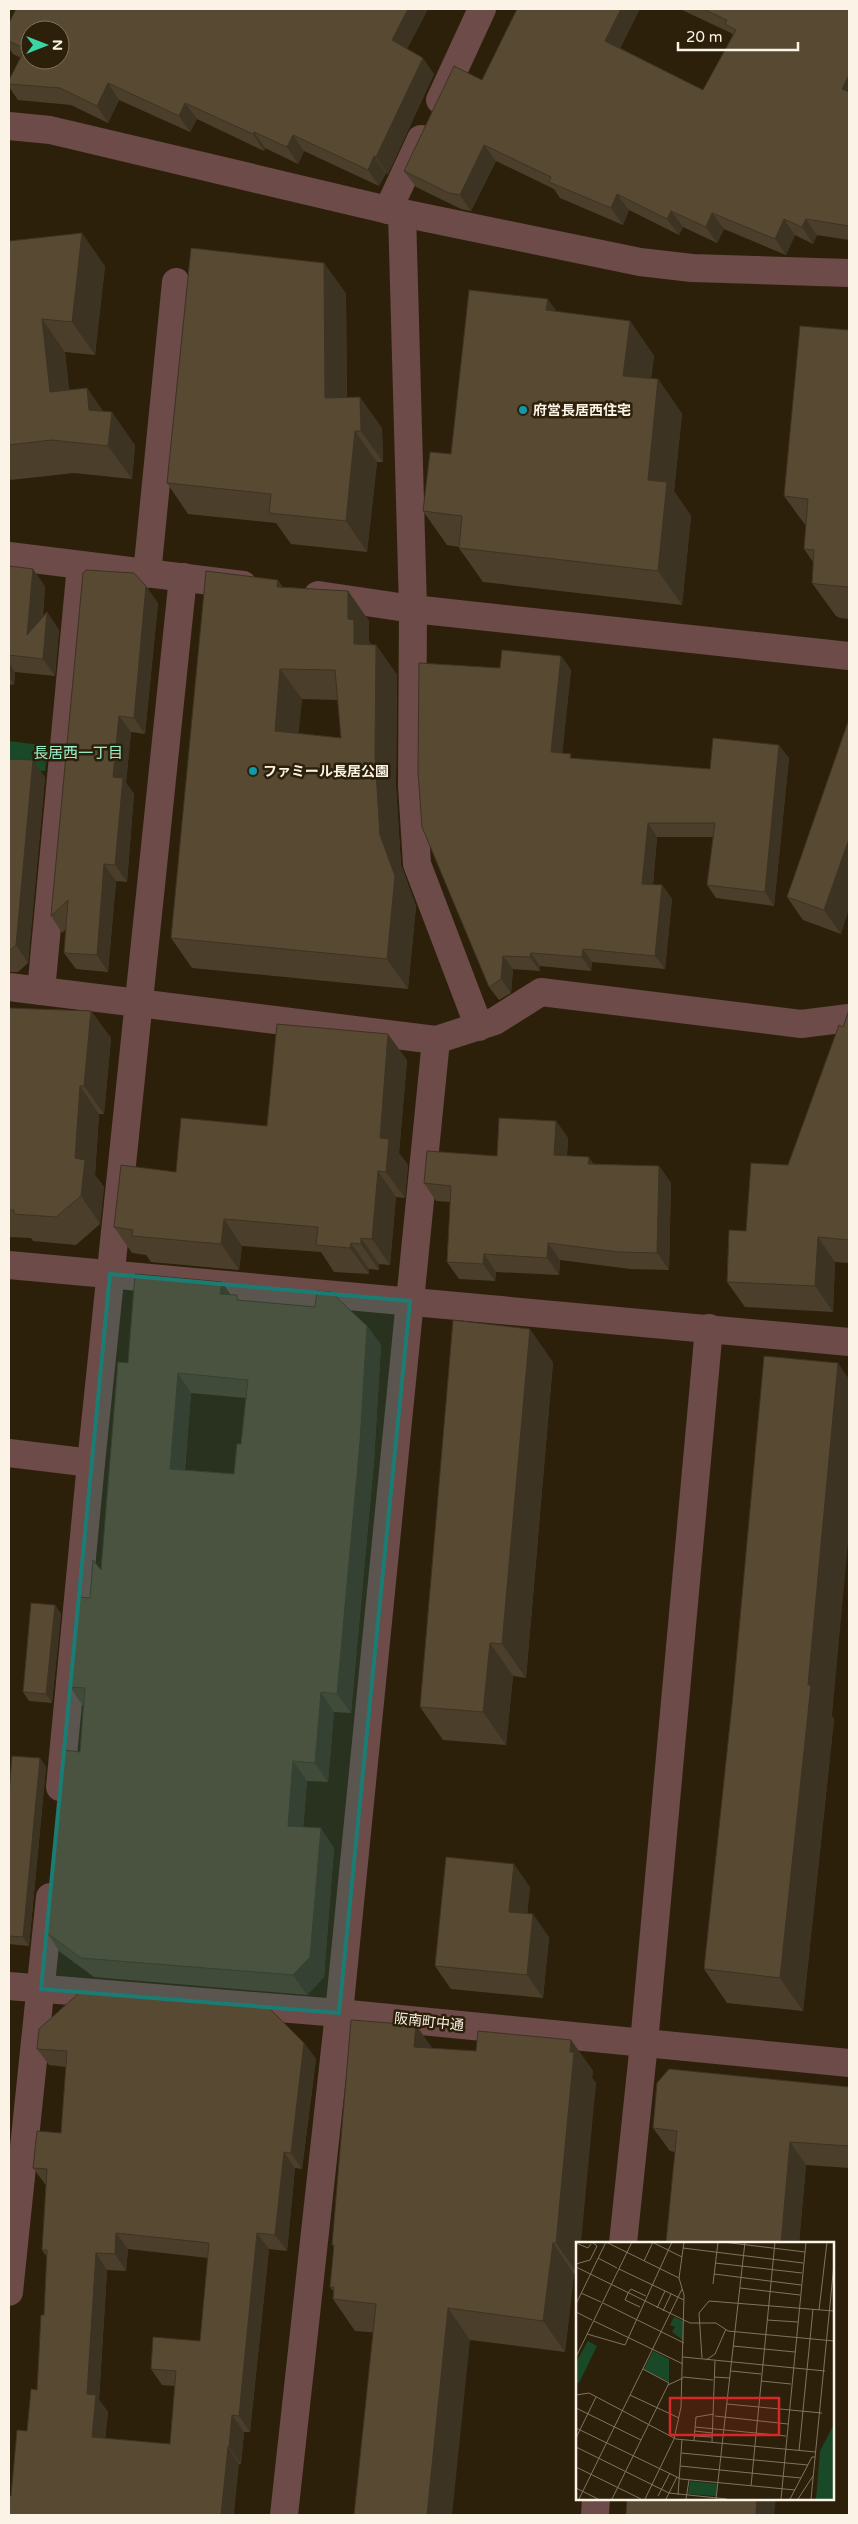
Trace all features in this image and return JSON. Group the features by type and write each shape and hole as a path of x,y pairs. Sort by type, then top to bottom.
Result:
{"street":[{"path":"479,1027 417,864 412,786 413,609 395,211 482,9"},
{"path":"9,126 50,130 395,211 640,262 692,268 849,274"},
{"path":"147,574 176,282"},
{"path":"9,556 269,589"},
{"path":"41,991 81,565"},
{"path":"58,1810 110,1274 182,577"},
{"path":"298,593 413,609 849,656"},
{"path":"9,987 436,1040 495,1021 541,992 802,1024 849,1018"},
{"path":"284,2515 339,2013 436,1040"},
{"path":"9,1265 849,1342"},
{"path":"623,2242 644,2044 709,1328"},
{"path":"9,1453 91,1463"},
{"path":"9,2292 53,1870"},
{"name":"阪南町中通","path":"9,1986 339,2013 849,2063"},
{"path":"595,2515 596,2499"}],"highlighted area":[{"path":"110,1274 410,1301 339,2013 41,1989"}],"green space":[{"path":"9,741 48,746 45,771 9,768"}],"building":[{"path":"16,9 408,9 392,40 423,58 368,170 293,135 287,147 254,132 253,134 185,103 179,116 108,83 97,106 60,88 9,84 9,80 20,59 20,70 70,70 70,20 20,20 20,46 9,41 9,23"},
{"path":"517,9 621,9 605,41 703,90 736,30 725,24 727,20 703,9 849,9 849,75 842,89 849,92 849,226 806,219 802,227 784,219 775,239 712,213 706,227 671,211 667,219 617,194 611,208 549,182 551,177 484,145 460,195 449,193 404,171 454,66 482,80"},
{"path":"82,233 72,322 42,319 50,392 87,388 89,410 112,412 108,446 51,440 9,445 9,241"},
{"path":"191,248 324,263 325,398 360,397 361,431 355,431 346,521 269,513 271,494 167,483"},
{"path":"469,290 548,299 546,310 630,321 623,376 658,379 648,480 667,482 658,571 459,548 462,516 423,511 430,452 451,454"},
{"path":"800,326 849,330 849,587 812,583 814,550 804,549 808,499 784,496"},
{"path":"9,566 33,569 27,635 47,612 43,659 9,655"},
{"path":"86,570 134,573 146,586 134,718 119,716 113,777 123,778 115,865 104,864 97,955 64,953 68,900 51,916 83,573"},
{"path":"206,571 278,580 277,587 348,591 348,619 354,620 354,644 376,645 375,756 380,835 395,876 387,959 171,938","holes":["280,669 335,670 341,738 275,731"]},
{"path":"502,650 561,656 551,752 571,754 570,758 710,769 713,738 779,745 765,892 707,885 715,823 648,823 642,884 662,885 655,956 583,949 582,957 531,953 530,957 503,956 501,979 489,987 422,827 418,772 419,663 500,668"},
{"path":"849,719 849,839 824,910 787,897"},
{"path":"9,759 33,760 16,945 9,951"},
{"path":"9,1008 91,1011 84,1086 80,1086 75,1158 85,1160 81,1196 56,1217 14,1214 14,1210 9,1210"},
{"path":"849,1010 849,1240 818,1237 815,1286 727,1282 729,1230 746,1231 751,1163 788,1165 839,1025 843,1027"},
{"path":"277,1024 388,1034 380,1138 389,1139 386,1172 378,1171 372,1239 361,1238 361,1244 351,1243 350,1248 316,1245 318,1227 224,1219 221,1244 132,1236 133,1230 114,1227 121,1165 176,1172 181,1118 267,1126"},
{"path":"499,1118 556,1121 554,1155 589,1157 588,1164 659,1166 657,1253 618,1252 548,1243 547,1258 484,1254 483,1264 447,1262 451,1186 424,1183 427,1151 497,1156"},
{"path":"135,1274 222,1282 220,1294 237,1295 237,1300 315,1307 317,1291 331,1292 367,1326 360,1442 337,1694 321,1692 315,1763 293,1761 288,1826 321,1828 310,1957 293,1975 81,1958 47,1933 64,1750 80,1752 85,1688 70,1687 78,1597 90,1598 93,1560 101,1570 118,1362 128,1363","holes":["178,1373 248,1380 241,1444 237,1444 234,1474 170,1469"]},
{"path":"453,1320 530,1329 502,1644 490,1643 483,1712 420,1707"},
{"path":"764,1356 838,1363 808,1685 811,1685 780,1978 704,1969 733,1695"},
{"path":"31,1603 55,1605 46,1694 23,1692"},
{"path":"12,1756 40,1758 23,1937 9,1936 9,1793"},
{"path":"446,1857 514,1864 509,1912 533,1914 527,1975 435,1966"},
{"path":"80,1992 269,2008 304,2043 291,2153 284,2152 275,2235 257,2233 239,2416 232,2415 221,2515 9,2515 9,2496 11,2496 17,2430 27,2431 31,2389 37,2390 41,2315 44,2315 47,2250 42,2250 47,2169 33,2168 37,2131 61,2133 67,2051 37,2049 39,2029","holes":["116,2233 209,2243 200,2341 153,2337 151,2369 176,2371 170,2444 92,2437 96,2395 87,2394 96,2253 115,2254"]},
{"path":"351,2020 416,2025 414,2047 476,2051 478,2031 571,2040 570,2052 574,2052 556,2243 553,2243 543,2321 448,2308 427,2515 354,2515 376,2304 333,2299 334,2287 330,2287"},
{"path":"669,2069 849,2087 849,2146 790,2142 781,2242 666,2242 677,2131 653,2128 657,2083"},
{"path":"627,2499 757,2499 756,2515 626,2515"}],"place":[{"name":"府営長居西住宅","path":"523,410"},
{"name":"ファミール長居公園","path":"253,771"}],"district":[{"name":"長居西一丁目","path":"78,753"}]}
